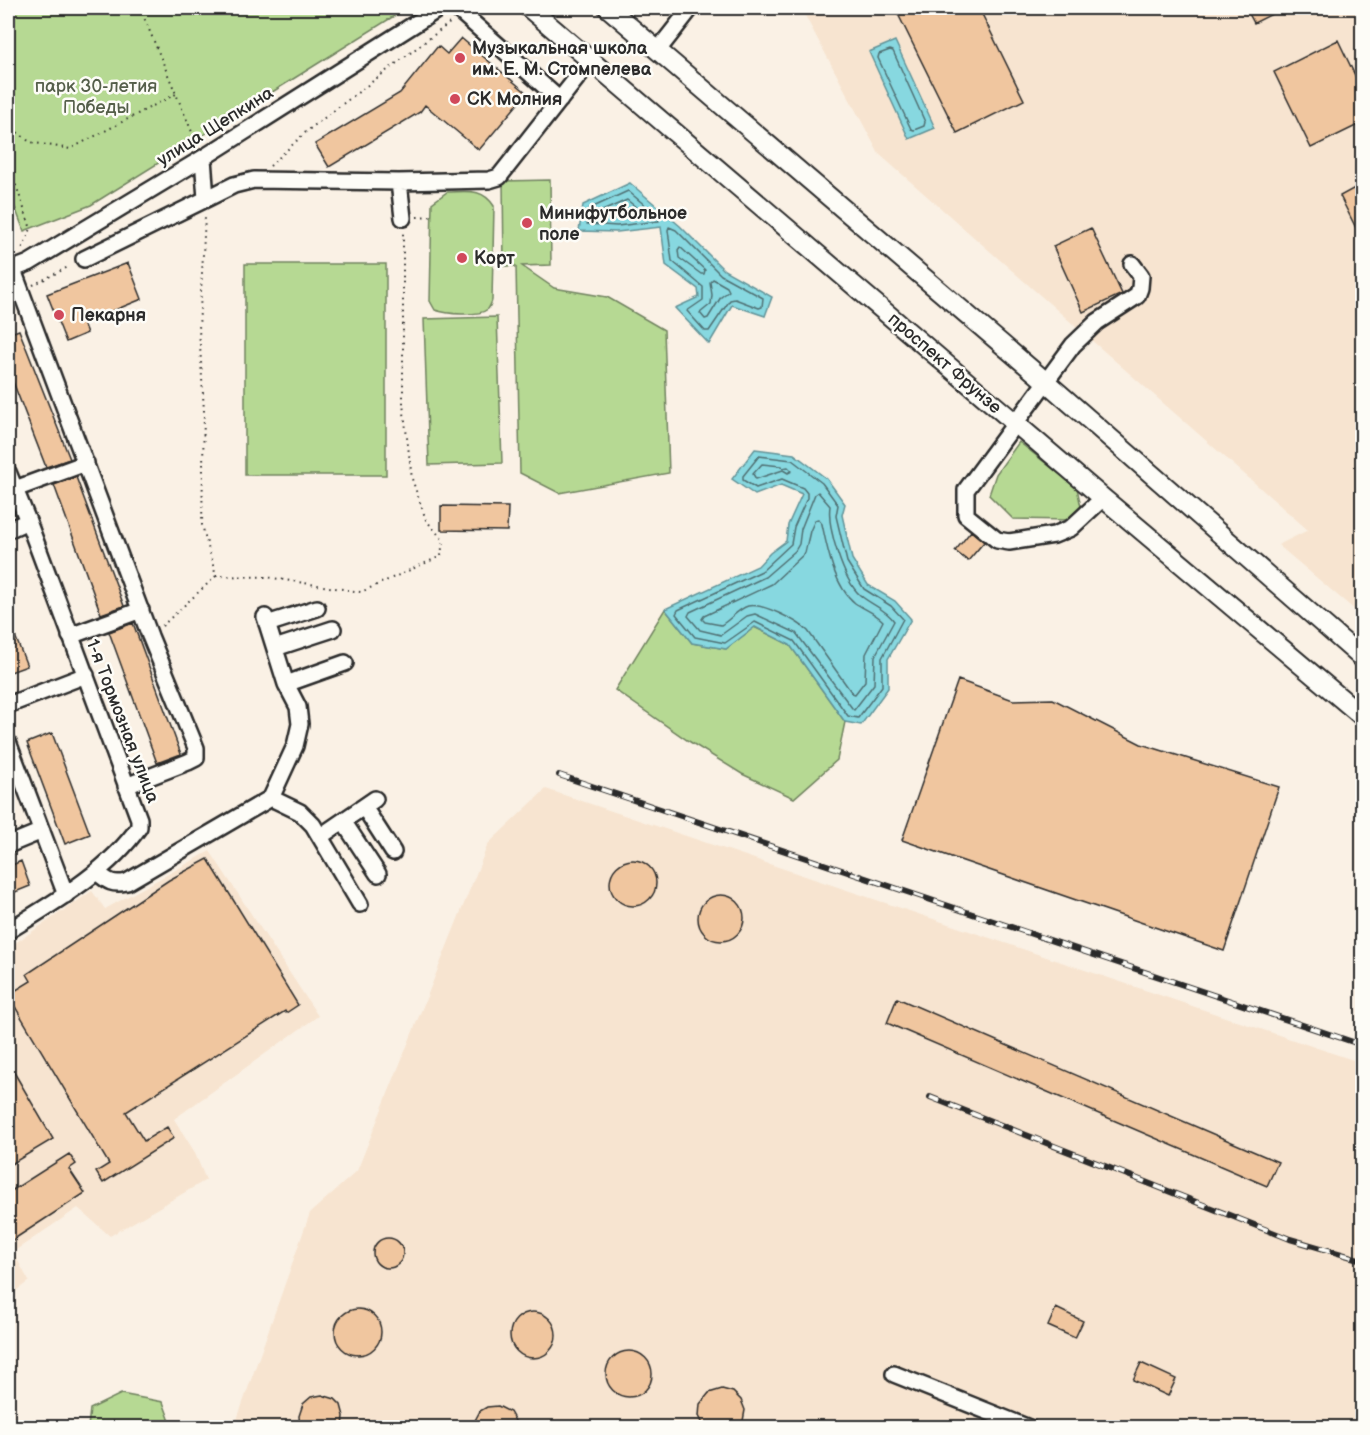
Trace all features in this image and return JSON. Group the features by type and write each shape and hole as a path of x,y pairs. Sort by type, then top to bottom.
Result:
{"main road":[{"name":"проспект Фрунзе","path":"530,8 1103,498 1362,716"},
{"path":"608,8 1046,381 1362,658"}],"street":[{"name":"улица Щепкина","path":"10,271 29,263 203,158 440,8"},
{"path":"658,50 691,8"},
{"path":"460,10 560,100"},
{"path":"84,259 234,185 254,180 399,182 489,180 499,177 591,60"},
{"path":"203,158 206,199"},
{"path":"399,182 403,218"},
{"path":"1103,498 1071,528 1054,535 1009,542 997,540 966,515 966,490 1083,333 1137,296 1141,276 1132,264"},
{"path":"10,271 86,463 150,636 196,748 196,758 126,786"},
{"path":"15,489 86,463"},
{"name":"1-я Тормозная улица","path":"8,472 139,819 139,827 97,872 66,895 8,931"},
{"path":"8,530 28,521"},
{"path":"97,872 115,884 127,882 272,798 295,746 300,724 298,706 286,684 266,620 317,608"},
{"path":"70,636 141,610"},
{"path":"275,648 333,629"},
{"path":"286,684 345,663"},
{"path":"8,705 86,675"},
{"path":"8,742 66,895"},
{"path":"272,798 300,812 321,836 360,904"},
{"path":"321,836 370,803 393,852"},
{"path":"343,821 378,874"},
{"path":"8,845 42,831"},
{"path":"894,1374 1029,1428"}],"path":[{"path":"140,8 203,158"},
{"path":"254,180 307,131 460,10"},
{"path":"8,125 30,142 70,149 176,94"},
{"path":"8,162 31,229 10,271"},
{"path":"206,199 199,329 204,411 202,525 216,576"},
{"path":"150,636 216,576 266,577 361,592 441,556 443,540 426,520 412,479 403,404 403,218 432,216"},
{"path":"19,291 84,259"}],"shaded area":[{"path":"801,8 1362,8 1362,616 1278,545 1308,530 879,154"},
{"path":"546,789 1362,1063 1362,1427 234,1428 310,1213 357,1171 488,844"},
{"path":"210,851 318,1016 174,1119 194,1151 206,1180 110,1236 78,1208 13,1252 29,1281 8,1297 8,948 92,891 105,909"}],"green space":[{"name":"парк 30-летия Победы","path":"8,8 407,8 91,205 24,231 8,189"},
{"path":"550,180 551,265 522,266 554,288 607,297 664,330 669,473 559,493 520,473 516,266 504,266 503,181"},
{"name":"Корт","path":"447,192 479,193 494,206 492,300 483,312 454,314 435,310 430,301 432,203"},
{"path":"245,264 386,264 386,475 245,475"},
{"path":"497,317 502,463 429,465 424,319"},
{"path":"1019,442 1077,488 1081,507 1070,520 1013,519 989,495 996,474"},
{"path":"665,609 692,643 726,649 754,627 790,645 845,722 837,760 794,798 742,774 687,740 615,690"},
{"path":"121,1394 163,1402 172,1427 88,1427 90,1409"}],"water":[{"path":"895,41 935,128 909,139 869,52"},
{"path":"630,183 680,226 724,270 772,297 765,316 732,305 709,344 675,308 699,297 698,289 666,265 661,227 617,232 579,231 583,205"},
{"path":"755,449 794,454 827,479 845,504 842,515 852,559 868,585 895,601 911,619 888,659 888,688 861,725 845,722 790,645 755,627 726,649 692,643 665,609 758,566 786,541 788,525 802,494 781,485 755,495 732,479"}],"building":[{"path":"895,8 979,8 1024,100 957,133"},
{"path":"1246,8 1284,8 1254,23"},
{"name":"СК Молния","path":"461,38 527,93 479,150 425,105 420,112 329,167 315,144 400,93 438,46 447,54"},
{"path":"1338,40 1362,90 1362,123 1311,148 1274,72"},
{"path":"1362,184 1362,240 1340,196"},
{"path":"1091,228 1122,294 1083,312 1053,246"},
{"path":"128,263 142,299 83,323 87,333 66,342 47,294"},
{"path":"19,330 70,459 46,467 8,369 8,334"},
{"path":"76,477 124,606 101,614 54,485"},
{"path":"441,506 508,507 507,531 441,530"},
{"path":"971,531 984,542 968,561 955,551"},
{"path":"8,618 27,666 8,673"},
{"path":"133,623 181,754 157,763 109,632"},
{"path":"958,680 1013,700 1053,699 1141,744 1279,787 1224,951 902,840"},
{"path":"52,733 90,834 65,844 27,743"},
{"path":"208,859 298,1005 126,1112 144,1141 167,1127 174,1138 103,1183 96,1172 109,1164 8,995 31,981 27,974 169,880"},
{"path":"633,860 649,867 656,883 649,899 633,906 617,899 610,883 617,867"},
{"path":"21,861 30,886 8,895 8,867"},
{"path":"721,895 737,902 744,918 737,934 721,941 705,934 698,918 705,902"},
{"path":"897,998 1278,1162 1267,1186 887,1023"},
{"path":"8,1062 53,1139 8,1166"},
{"path":"69,1154 76,1164 69,1169 85,1193 8,1243 8,1193"},
{"path":"388,1238 394,1239 402,1247 402,1259 394,1267 388,1268 382,1267 374,1259 373,1253 374,1247 382,1239"},
{"path":"1056,1308 1083,1321 1075,1338 1048,1326"},
{"path":"358,1309 374,1316 381,1332 374,1348 358,1355 342,1348 335,1332 342,1316"},
{"path":"533,1312 549,1319 556,1335 549,1351 533,1358 517,1351 510,1335 517,1319"},
{"path":"629,1351 645,1358 652,1374 645,1390 629,1397 613,1390 606,1374 613,1358"},
{"path":"1141,1363 1176,1379 1168,1396 1133,1380"},
{"path":"722,1389 733,1392 741,1400 745,1410 743,1421 739,1428 705,1428 699,1416 700,1404 709,1393"},
{"path":"322,1395 335,1399 341,1405 344,1416 343,1428 300,1428 299,1416 303,1404 311,1397"},
{"path":"498,1406 510,1412 519,1428 471,1428 480,1411 487,1407"}],"railway":[{"path":"559,775 1362,1045"},
{"path":"930,1097 1290,1239 1362,1260"}],"place":[{"name":"Музыкальная школа им. Е. М. Стомпелева","path":"460,58"},
{"name":"СК Молния","path":"455,99"},
{"name":"Минифутбольное поле","path":"527,223"},
{"name":"Корт","path":"462,258"},
{"name":"Пекарня","path":"59,315"}]}
